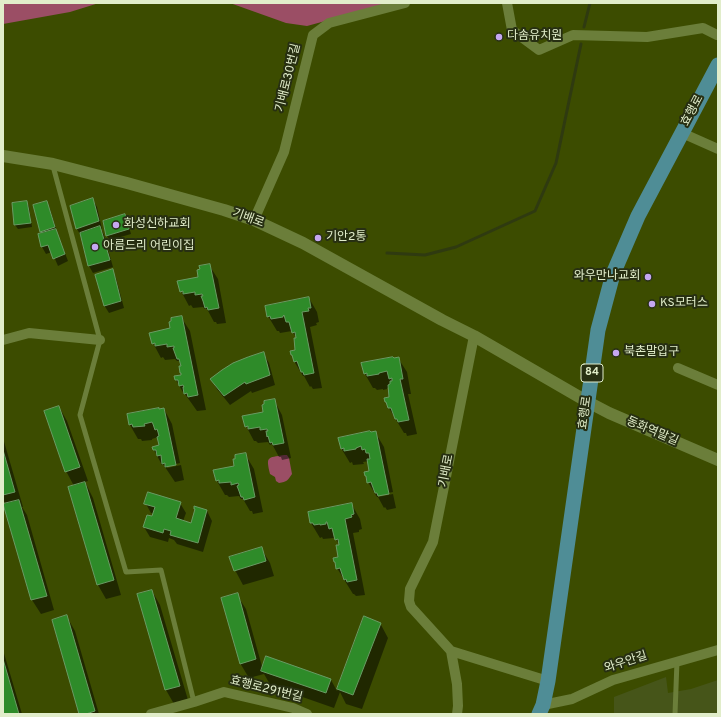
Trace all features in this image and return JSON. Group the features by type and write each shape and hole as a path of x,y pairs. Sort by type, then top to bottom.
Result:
{"main road":[{"name":"효행로","path":"541,709 548,681 598,330 613,274 638,216 718,65"}],"street":[{"name":"기배로30번길","path":"254,220 284,152 313,35 329,23 404,3"},
{"path":"507,3 512,30 539,50 573,35 647,37 702,28 717,35"},
{"path":"682,133 718,149"},
{"name":"기배로","path":"3,156 53,164 224,210 254,220 303,243 442,320 474,336 588,402"},
{"path":"3,340 29,333 100,340"},
{"name":"기배로","path":"451,652 411,607 409,601 410,588 433,542 474,336"},
{"path":"678,368 718,385"},
{"name":"동화역말길","path":"588,402 609,413 718,460"},
{"name":"와우안길","path":"541,709 572,699 613,680 718,650"},
{"path":"457,714 457,684 451,652 548,681"},
{"name":"효행로291번길","path":"151,714 224,692 293,708 307,714"}],"lane":[{"path":"53,164 100,340 80,415 126,572 161,570 194,702"},
{"path":"675,714 677,661"}],"shaded area":[{"path":"3,3 99,3 70,12 3,24"},
{"path":"230,3 391,3 307,26 286,23"},
{"path":"287,455 289,458 292,474 287,480 279,483 276,481 275,477 270,474 268,461 271,458"},
{"path":"666,677 668,693 691,689 718,680 718,714 614,714 614,697"}],"building":[{"path":"93,198 99,221 76,229 70,206"},
{"path":"27,201 31,223 14,225 12,203"},
{"path":"47,201 55,227 40,232 33,205"},
{"name":"화성신하교회","path":"125,214 129,229 106,236 103,221"},
{"name":"아름드리 어린이집","path":"100,226 110,260 88,266 80,233"},
{"path":"56,229 65,254 53,259 48,245 41,247 38,234"},
{"path":"210,264 219,308 208,310 207,307 205,308 201,296 203,296 202,294 195,295 195,292 183,294 183,291 180,292 177,281 198,277 197,270 200,269 199,266"},
{"path":"113,269 121,301 104,306 95,275"},
{"path":"309,297 311,308 308,308 309,311 302,312 314,373 304,375 303,372 301,372 297,361 294,362 290,351 295,350 295,332 292,333 289,322 286,322 284,315 283,317 271,319 270,316 267,317 265,306"},
{"path":"182,316 198,395 188,397 187,393 184,394 183,385 179,386 178,380 175,380 174,376 181,375 179,366 181,366 173,348 174,346 167,347 167,344 155,346 155,343 152,344 149,333 170,328 169,322 171,321 171,318"},
{"path":"264,352 270,375 246,384 245,382 224,396 210,379 233,363"},
{"path":"399,357 403,379 400,379 409,420 398,422 397,419 395,419 391,408 388,408 384,398 389,397 388,385 390,384 390,381 392,381 392,378 389,379 387,371 367,376 367,373 364,374 361,363"},
{"path":"275,399 284,443 273,445 272,442 270,443 268,436 267,437 267,429 260,430 260,427 248,429 248,426 245,427 242,416 263,412 262,405 264,404 264,401"},
{"path":"59,406 80,467 65,472 44,411"},
{"path":"164,408 176,465 165,467 165,463 162,464 161,455 157,456 156,450 153,450 152,447 159,445 157,437 159,436 157,429 155,430 152,422 144,424 145,426 133,427 132,424 129,425 127,414"},
{"path":"376,431 389,494 378,496 377,493 375,493 371,482 367,483 364,472 369,471 367,459 370,459 369,453 366,453 365,449 362,450 361,446 356,449 344,451 344,448 341,449 338,438"},
{"path":"3,450 15,492 3,495"},
{"path":"246,453 255,497 244,500 243,497 241,497 237,486 239,485 238,483 231,485 231,482 219,483 219,480 216,481 213,470 234,466 233,459 235,459 235,455"},
{"path":"85,482 114,580 97,585 68,487"},
{"path":"148,492 181,502 176,518 191,523 195,509 194,506 207,510 198,543 170,535 171,531 164,529 163,533 143,527 147,515 152,516 155,507 144,504"},
{"path":"19,500 47,596 31,600 3,504"},
{"path":"352,503 354,514 351,515 352,517 345,519 357,580 347,582 346,579 344,580 340,568 336,569 334,562 333,558 338,557 336,545 339,545 338,539 335,540 332,528 329,529 327,522 326,524 320,525 310,523 308,512"},
{"path":"262,547 266,561 234,571 229,557"},
{"path":"152,590 180,686 165,690 137,594"},
{"path":"238,593 256,659 240,664 221,598"},
{"path":"67,615 95,711 86,714 79,714 52,620"},
{"path":"364,616 381,623 353,695 337,689"},
{"path":"266,656 331,679 326,693 261,671"},
{"path":"3,659 19,714 3,714"}],"waterway":[{"path":"584,27 590,3"},
{"path":"387,253 425,255 456,247 535,211 556,163 581,44"}],"place":[{"name":"다솜유치원","path":"499,37"},
{"name":"화성신하교회","path":"116,225"},
{"name":"기안2통","path":"318,238"},
{"name":"아름드리 어린이집","path":"95,247"},
{"name":"와우만나교회","path":"648,277"},
{"name":"KS모터스","path":"652,304"},
{"name":"북촌말입구","path":"616,353"}]}
